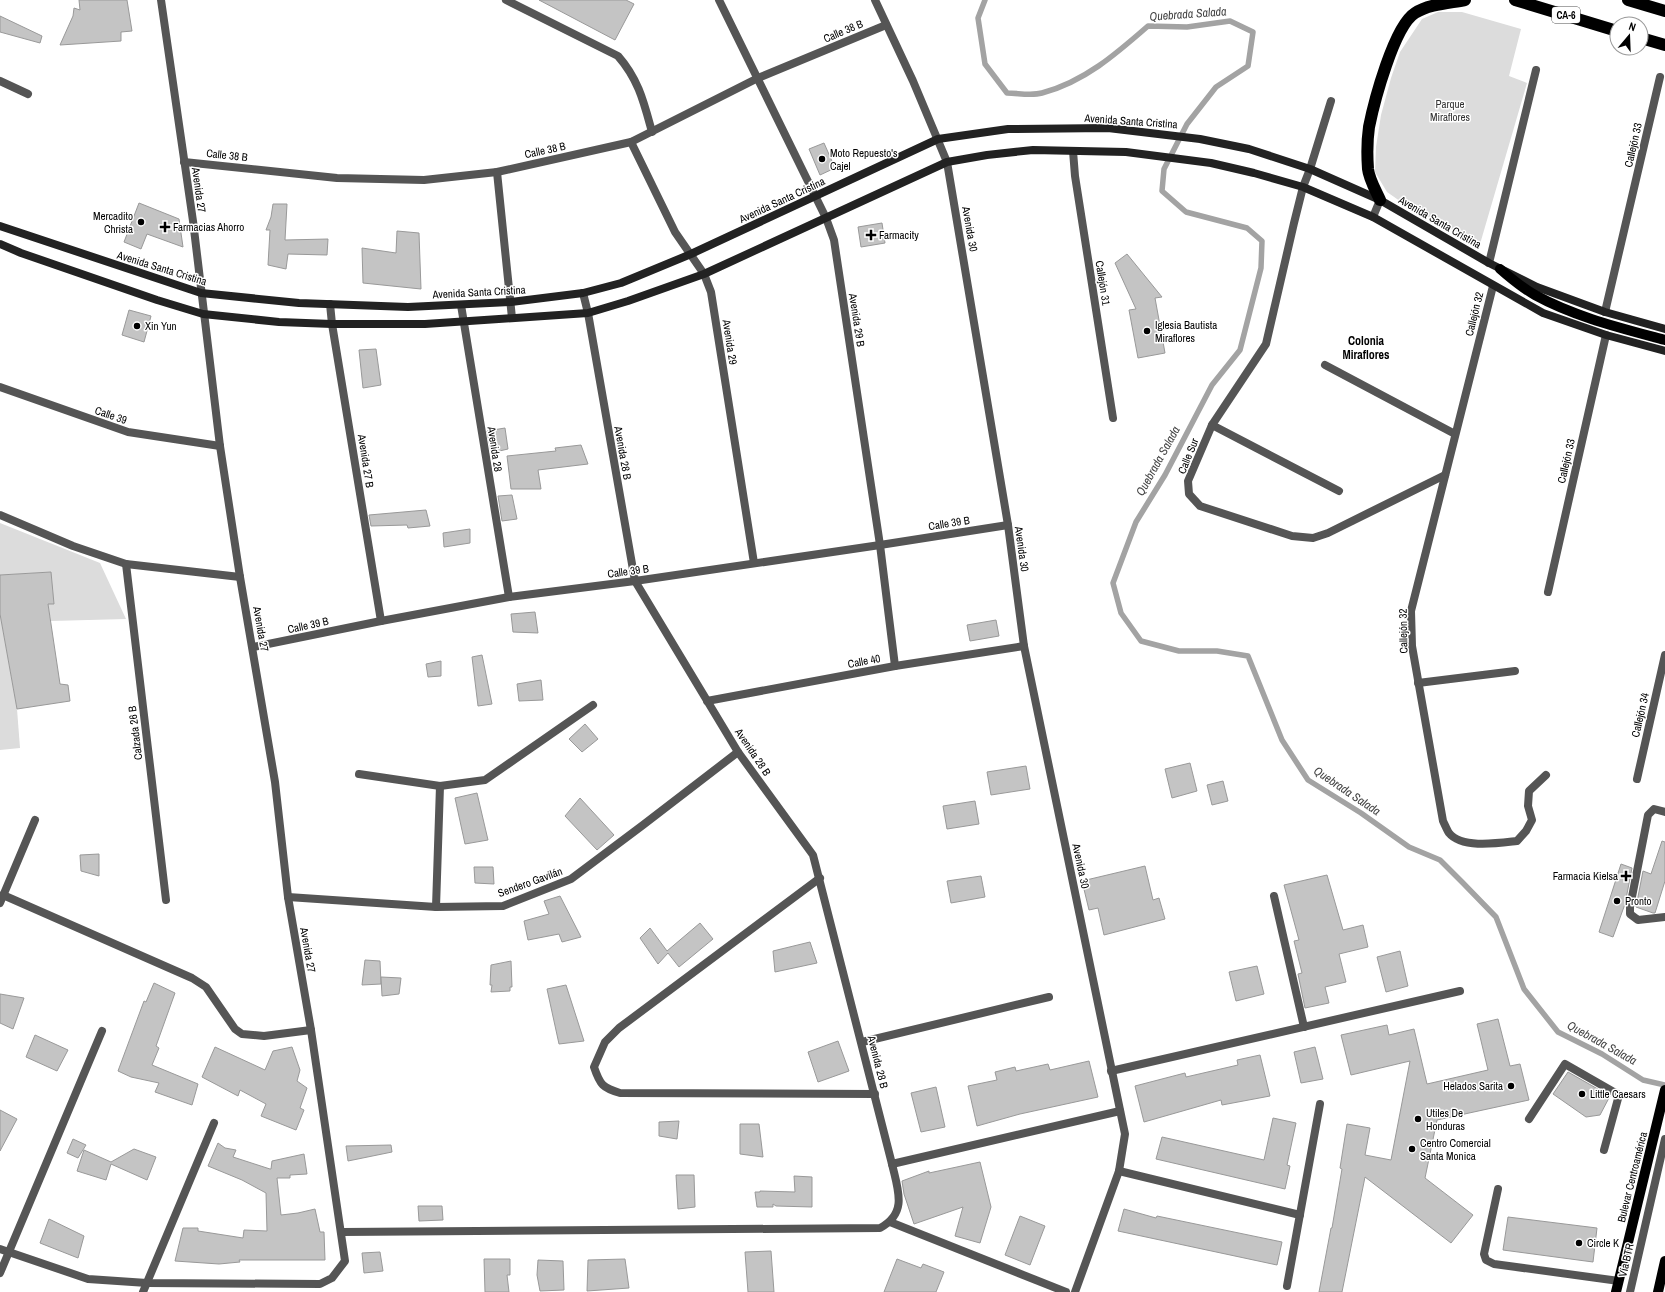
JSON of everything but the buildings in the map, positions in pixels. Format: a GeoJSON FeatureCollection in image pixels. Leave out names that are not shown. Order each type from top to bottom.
{"type":"FeatureCollection","features":[{"type":"Feature","properties":{"kind":"highway"},"geometry":{"type":"LineString","coordinates":[[1380,200],[1368,172],[1367,149],[1369,127],[1396,38],[1406,22],[1415,13],[1427,8],[1465,0]]}},
{"type":"Feature","properties":{"kind":"highway","name":"CA-6"},"geometry":{"type":"LineString","coordinates":[[1515,0],[1609,29]]}},
{"type":"Feature","properties":{"kind":"highway"},"geometry":{"type":"LineString","coordinates":[[1628,0],[1665,11]]}},
{"type":"Feature","properties":{"kind":"highway"},"geometry":{"type":"LineString","coordinates":[[1649,40],[1665,45]]}},
{"type":"Feature","properties":{"kind":"main road"},"geometry":{"type":"LineString","coordinates":[[1500,269],[1533,294],[1568,311],[1607,324],[1665,340]]}},
{"type":"Feature","properties":{"kind":"main road","name":"Bulevar Centroamérica"},"geometry":{"type":"LineString","coordinates":[[1616,1292],[1665,1090]]}},
{"type":"Feature","properties":{"kind":"main road"},"geometry":{"type":"LineString","coordinates":[[1658,1292],[1665,1261]]}},
{"type":"Feature","properties":{"kind":"street","name":"Avenida 27"},"geometry":{"type":"LineString","coordinates":[[147,1283],[320,1284],[332,1278],[345,1261],[342,1232],[311,1030],[288,897],[275,782],[240,577],[220,446],[184,162],[161,0]]}},
{"type":"Feature","properties":{"kind":"street"},"geometry":{"type":"LineString","coordinates":[[506,0],[618,56],[630,70],[641,94],[652,132]]}},
{"type":"Feature","properties":{"kind":"street","name":"Avenida 29 B"},"geometry":{"type":"LineString","coordinates":[[719,0],[826,218],[834,240],[880,545],[895,666]]}},
{"type":"Feature","properties":{"kind":"street","name":"Avenida 30"},"geometry":{"type":"LineString","coordinates":[[874,0],[938,139],[947,162],[1008,525],[1024,646],[1125,1134],[1119,1171],[1075,1292]]}},
{"type":"Feature","properties":{"kind":"street","name":"Calle 38 B"},"geometry":{"type":"LineString","coordinates":[[184,162],[337,178],[424,180],[497,172],[631,142],[758,78],[886,25]]}},
{"type":"Feature","properties":{"kind":"street"},"geometry":{"type":"LineString","coordinates":[[1489,263],[1536,70]]}},
{"type":"Feature","properties":{"kind":"street","name":"Callejón 33"},"geometry":{"type":"LineString","coordinates":[[1605,312],[1660,77]]}},
{"type":"Feature","properties":{"kind":"street"},"geometry":{"type":"LineString","coordinates":[[0,81],[28,94]]}},
{"type":"Feature","properties":{"kind":"street","name":"Calle Sur"},"geometry":{"type":"LineString","coordinates":[[1331,101],[1303,187],[1266,344],[1212,425],[1188,481],[1189,494],[1200,506],[1292,536],[1313,538],[1328,533],[1445,475]]}},
{"type":"Feature","properties":{"kind":"street","name":"Avenida Santa Cristina"},"geometry":{"type":"LineString","coordinates":[[0,226],[201,293],[299,303],[408,307],[511,302],[583,293],[622,283],[691,254],[938,139],[1008,129],[1108,128],[1200,139],[1249,149],[1310,169],[1380,200],[1489,263],[1537,288],[1605,312],[1665,329]]}},
{"type":"Feature","properties":{"kind":"street","name":"Avenida 29"},"geometry":{"type":"LineString","coordinates":[[631,142],[675,232],[704,274],[711,292],[754,563]]}},
{"type":"Feature","properties":{"kind":"street"},"geometry":{"type":"LineString","coordinates":[[0,244],[21,253],[142,295],[203,314],[279,322],[332,324],[425,324],[588,313],[628,301],[704,274],[947,162],[987,155],[1033,150],[1126,152],[1211,163],[1247,171],[1303,187],[1373,217],[1493,286],[1543,312],[1606,335],[1665,351]]}},
{"type":"Feature","properties":{"kind":"street","name":"Callejón 31"},"geometry":{"type":"LineString","coordinates":[[1073,151],[1075,176],[1113,418]]}},
{"type":"Feature","properties":{"kind":"street"},"geometry":{"type":"LineString","coordinates":[[497,172],[512,318]]}},
{"type":"Feature","properties":{"kind":"street"},"geometry":{"type":"LineString","coordinates":[[1373,217],[1380,200]]}},
{"type":"Feature","properties":{"kind":"street","name":"Callejón 32"},"geometry":{"type":"LineString","coordinates":[[1493,286],[1412,611],[1412,646],[1443,821],[1449,834],[1463,842],[1493,843],[1517,841],[1526,831],[1532,820],[1528,806],[1529,791],[1546,775]]}},
{"type":"Feature","properties":{"kind":"street","name":"Avenida 28 B"},"geometry":{"type":"LineString","coordinates":[[583,293],[588,313],[635,581],[738,752],[813,855],[892,1164],[898,1195],[898,1210],[890,1222]]}},
{"type":"Feature","properties":{"kind":"street","name":"Avenida 27 B"},"geometry":{"type":"LineString","coordinates":[[330,304],[332,324],[381,621]]}},
{"type":"Feature","properties":{"kind":"street","name":"Avenida 28"},"geometry":{"type":"LineString","coordinates":[[461,305],[509,597]]}},
{"type":"Feature","properties":{"kind":"street","name":"Callejón 33"},"geometry":{"type":"LineString","coordinates":[[1548,592],[1606,335]]}},
{"type":"Feature","properties":{"kind":"street"},"geometry":{"type":"LineString","coordinates":[[1325,365],[1455,434]]}},
{"type":"Feature","properties":{"kind":"street","name":"Calle 39"},"geometry":{"type":"LineString","coordinates":[[0,387],[128,432],[220,446]]}},
{"type":"Feature","properties":{"kind":"street"},"geometry":{"type":"LineString","coordinates":[[1212,425],[1339,491]]}},
{"type":"Feature","properties":{"kind":"street"},"geometry":{"type":"LineString","coordinates":[[0,514],[73,546],[126,564],[240,577]]}},
{"type":"Feature","properties":{"kind":"street","name":"Calle 39 B"},"geometry":{"type":"LineString","coordinates":[[253,647],[509,597],[635,581],[1008,525]]}},
{"type":"Feature","properties":{"kind":"street","name":"Calzada 26 B"},"geometry":{"type":"LineString","coordinates":[[126,564],[166,900]]}},
{"type":"Feature","properties":{"kind":"street","name":"Calle 40"},"geometry":{"type":"LineString","coordinates":[[707,701],[895,666],[1024,646]]}},
{"type":"Feature","properties":{"kind":"street","name":"Callejón 34"},"geometry":{"type":"LineString","coordinates":[[1637,779],[1665,655]]}},
{"type":"Feature","properties":{"kind":"street"},"geometry":{"type":"LineString","coordinates":[[1418,683],[1515,670]]}},
{"type":"Feature","properties":{"kind":"street"},"geometry":{"type":"LineString","coordinates":[[359,774],[440,786],[485,780],[594,705]]}},
{"type":"Feature","properties":{"kind":"street","name":"Sendero Gavilán"},"geometry":{"type":"LineString","coordinates":[[288,897],[436,907],[503,906],[571,879],[738,752]]}},
{"type":"Feature","properties":{"kind":"street"},"geometry":{"type":"LineString","coordinates":[[436,907],[440,786]]}},
{"type":"Feature","properties":{"kind":"street"},"geometry":{"type":"LineString","coordinates":[[1665,812],[1654,809],[1648,816],[1630,907],[1630,914],[1638,920],[1665,917]]}},
{"type":"Feature","properties":{"kind":"street"},"geometry":{"type":"LineString","coordinates":[[35,820],[2,899],[192,978],[206,987],[235,1029],[242,1034],[264,1036],[311,1030]]}},
{"type":"Feature","properties":{"kind":"street"},"geometry":{"type":"LineString","coordinates":[[820,878],[619,1028],[605,1042],[594,1068],[598,1079],[605,1088],[620,1093],[875,1094]]}},
{"type":"Feature","properties":{"kind":"street"},"geometry":{"type":"LineString","coordinates":[[1274,896],[1304,1027]]}},
{"type":"Feature","properties":{"kind":"street"},"geometry":{"type":"LineString","coordinates":[[1111,1071],[1460,991]]}},
{"type":"Feature","properties":{"kind":"street"},"geometry":{"type":"LineString","coordinates":[[862,1042],[1049,997]]}},
{"type":"Feature","properties":{"kind":"street"},"geometry":{"type":"LineString","coordinates":[[0,1273],[102,1031]]}},
{"type":"Feature","properties":{"kind":"street"},"geometry":{"type":"LineString","coordinates":[[1529,1119],[1565,1064],[1619,1095],[1604,1150]]}},
{"type":"Feature","properties":{"kind":"street"},"geometry":{"type":"LineString","coordinates":[[1287,1286],[1320,1104]]}},
{"type":"Feature","properties":{"kind":"street"},"geometry":{"type":"LineString","coordinates":[[892,1164],[1120,1111]]}},
{"type":"Feature","properties":{"kind":"street"},"geometry":{"type":"LineString","coordinates":[[143,1292],[214,1123]]}},
{"type":"Feature","properties":{"kind":"street","name":"Vía BTR"},"geometry":{"type":"LineString","coordinates":[[1630,1292],[1665,1139]]}},
{"type":"Feature","properties":{"kind":"street"},"geometry":{"type":"LineString","coordinates":[[1119,1171],[1300,1216]]}},
{"type":"Feature","properties":{"kind":"street"},"geometry":{"type":"LineString","coordinates":[[1498,1189],[1484,1254],[1486,1260],[1494,1264],[1619,1281]]}},
{"type":"Feature","properties":{"kind":"street"},"geometry":{"type":"LineString","coordinates":[[342,1232],[880,1228],[890,1222],[1066,1292]]}},
{"type":"Feature","properties":{"kind":"street"},"geometry":{"type":"LineString","coordinates":[[0,1249],[88,1279],[147,1283]]}},
{"type":"Feature","properties":{"kind":"green space","name":"Parque Miraflores"},"geometry":{"type":"Polygon","coordinates":[[[1438,12],[1462,12],[1521,29],[1509,76],[1527,83],[1480,244],[1407,206],[1387,192],[1375,172],[1376,147],[1381,115],[1400,52],[1422,19],[1438,12]]]}},
{"type":"Feature","properties":{"kind":"green space"},"geometry":{"type":"Polygon","coordinates":[[[0,523],[100,563],[126,619],[51,621],[48,604],[54,604],[50,572],[0,575],[0,523]]]}},
{"type":"Feature","properties":{"kind":"green space"},"geometry":{"type":"Polygon","coordinates":[[[0,614],[17,709],[20,748],[0,750],[0,614]]]}},
{"type":"Feature","properties":{"kind":"waterway","name":"Quebrada Salada"},"geometry":{"type":"LineString","coordinates":[[985,0],[978,18],[985,64],[1007,93],[1038,94],[1072,82],[1099,66],[1148,26],[1187,27],[1230,21],[1253,32],[1248,66],[1216,87],[1187,124],[1164,169],[1162,191],[1186,212],[1247,228],[1262,241],[1261,268],[1240,350],[1212,385],[1165,475],[1136,522],[1113,583],[1121,613],[1141,641],[1179,651],[1217,651],[1248,656],[1282,740],[1308,780],[1361,813],[1409,847],[1440,860],[1463,883],[1496,917],[1524,989],[1558,1032],[1602,1054],[1643,1080],[1665,1085]]}},
{"type":"Feature","properties":{"kind":"place","name":"Moto Repuesto's Cajel"},"geometry":{"type":"Point","coordinates":[822,159]}},
{"type":"Feature","properties":{"kind":"place","name":"Mercadito Christa"},"geometry":{"type":"Point","coordinates":[141,222]}},
{"type":"Feature","properties":{"kind":"place","name":"Farmacias Ahorro"},"geometry":{"type":"Point","coordinates":[165,227]}},
{"type":"Feature","properties":{"kind":"place","name":"Farmacity"},"geometry":{"type":"Point","coordinates":[871,235]}},
{"type":"Feature","properties":{"kind":"place","name":"Xin Yun"},"geometry":{"type":"Point","coordinates":[137,326]}},
{"type":"Feature","properties":{"kind":"place","name":"Iglesia Bautista Miraflores"},"geometry":{"type":"Point","coordinates":[1147,331]}},
{"type":"Feature","properties":{"kind":"place","name":"Farmacia Kielsa"},"geometry":{"type":"Point","coordinates":[1626,876]}},
{"type":"Feature","properties":{"kind":"place","name":"Pronto"},"geometry":{"type":"Point","coordinates":[1617,901]}},
{"type":"Feature","properties":{"kind":"place","name":"Helados Sarita"},"geometry":{"type":"Point","coordinates":[1511,1086]}},
{"type":"Feature","properties":{"kind":"place","name":"Little Caesars"},"geometry":{"type":"Point","coordinates":[1582,1094]}},
{"type":"Feature","properties":{"kind":"place","name":"Utiles De Honduras"},"geometry":{"type":"Point","coordinates":[1418,1119]}},
{"type":"Feature","properties":{"kind":"place","name":"Centro Comercial Santa Monica"},"geometry":{"type":"Point","coordinates":[1412,1149]}},
{"type":"Feature","properties":{"kind":"place","name":"Circle K"},"geometry":{"type":"Point","coordinates":[1579,1243]}},
{"type":"Feature","properties":{"kind":"district","name":"Colonia Miraflores"},"geometry":{"type":"Point","coordinates":[1366,348]}}]}
